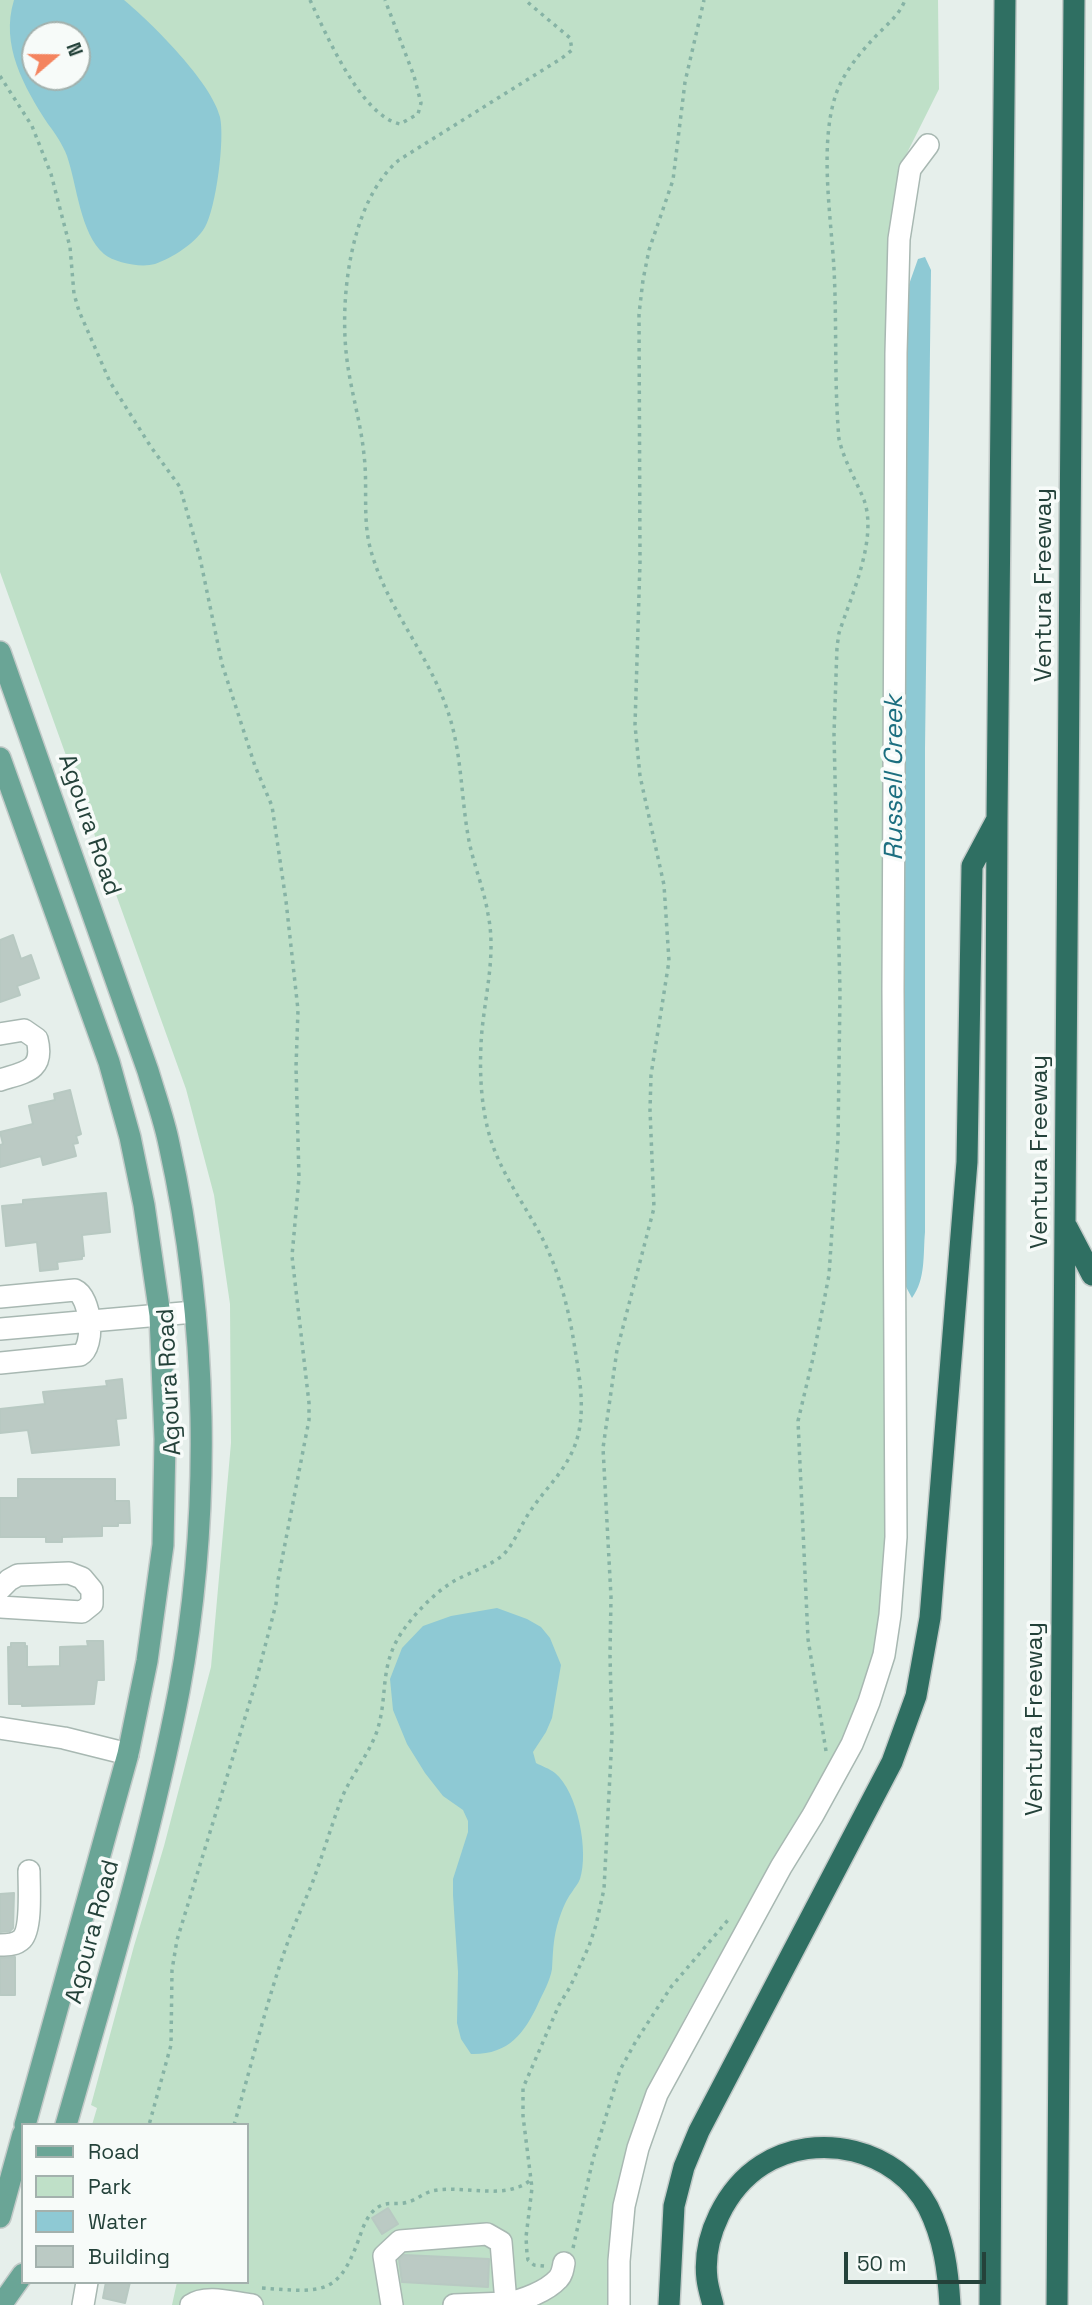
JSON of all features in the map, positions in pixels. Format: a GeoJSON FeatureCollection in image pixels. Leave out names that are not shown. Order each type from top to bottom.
{"type":"FeatureCollection","features":[{"type":"Feature","properties":{"kind":"highway","name":"Ventura Freeway"},"geometry":{"type":"LineString","coordinates":[[990,2305],[1004,0]]}},
{"type":"Feature","properties":{"kind":"highway","name":"Ventura Freeway"},"geometry":{"type":"LineString","coordinates":[[1058,2299],[1074,0]]}},
{"type":"Feature","properties":{"kind":"highway"},"geometry":{"type":"LineString","coordinates":[[669,2305],[674,2206],[684,2167],[699,2131],[892,1762],[916,1696],[930,1618],[967,1162],[972,866],[997,819]]}},
{"type":"Feature","properties":{"kind":"highway"},"geometry":{"type":"LineString","coordinates":[[1065,1225],[1092,1275]]}},
{"type":"Feature","properties":{"kind":"highway"},"geometry":{"type":"LineString","coordinates":[[713,2305],[706,2279],[709,2241],[718,2215],[741,2183],[762,2165],[791,2152],[820,2148],[850,2149],[881,2160],[908,2181],[927,2205],[941,2237],[948,2268],[950,2305]]}},
{"type":"Feature","properties":{"kind":"main road","name":"Agoura Road"},"geometry":{"type":"LineString","coordinates":[[0,652],[152,1083],[169,1141],[186,1229],[201,1411],[200,1499],[193,1591],[179,1688],[164,1763],[132,1892],[67,2123]]}},
{"type":"Feature","properties":{"kind":"main road","name":"Agoura Road"},"geometry":{"type":"LineString","coordinates":[[0,758],[116,1087],[130,1137],[144,1205],[160,1315],[165,1439],[163,1545],[147,1661],[128,1754],[26,2123]]}},
{"type":"Feature","properties":{"kind":"main road"},"geometry":{"type":"LineString","coordinates":[[128,1754],[164,1763]]}},
{"type":"Feature","properties":{"kind":"main road"},"geometry":{"type":"LineString","coordinates":[[0,2217],[21,2141]]}},
{"type":"Feature","properties":{"kind":"main road"},"geometry":{"type":"LineString","coordinates":[[1,2305],[21,2277]]}},
{"type":"Feature","properties":{"kind":"street"},"geometry":{"type":"LineString","coordinates":[[619,2305],[619,2261],[624,2206],[638,2148],[657,2094],[780,1867],[813,1815],[852,1744],[884,1655],[890,1615],[896,1537],[893,989],[896,353],[899,239],[910,169],[928,145]]}},
{"type":"Feature","properties":{"kind":"street"},"geometry":{"type":"LineString","coordinates":[[0,1034],[24,1030],[37,1039],[40,1053],[36,1066],[24,1073],[0,1080]]}},
{"type":"Feature","properties":{"kind":"street"},"geometry":{"type":"LineString","coordinates":[[0,1297],[75,1290],[82,1293],[85,1299],[89,1320],[89,1346],[86,1352],[80,1355],[0,1363]]}},
{"type":"Feature","properties":{"kind":"street"},"geometry":{"type":"LineString","coordinates":[[0,1329],[194,1312]]}},
{"type":"Feature","properties":{"kind":"street"},"geometry":{"type":"LineString","coordinates":[[0,1589],[18,1576],[69,1573],[82,1578],[92,1590],[92,1604],[82,1612],[0,1607]]}},
{"type":"Feature","properties":{"kind":"street"},"geometry":{"type":"LineString","coordinates":[[0,1728],[64,1738],[128,1754]]}},
{"type":"Feature","properties":{"kind":"street"},"geometry":{"type":"LineString","coordinates":[[0,1945],[12,1945],[22,1939],[27,1928],[29,1871]]}},
{"type":"Feature","properties":{"kind":"street"},"geometry":{"type":"LineString","coordinates":[[392,2305],[384,2256],[400,2241],[487,2234],[502,2242],[506,2303]]}},
{"type":"Feature","properties":{"kind":"street"},"geometry":{"type":"LineString","coordinates":[[454,2305],[506,2303],[524,2298],[557,2280],[564,2263]]}},
{"type":"Feature","properties":{"kind":"street"},"geometry":{"type":"LineString","coordinates":[[83,2305],[87,2284]]}},
{"type":"Feature","properties":{"kind":"street"},"geometry":{"type":"LineString","coordinates":[[191,2305],[224,2292],[252,2305]]}},
{"type":"Feature","properties":{"kind":"path"},"geometry":{"type":"LineString","coordinates":[[310,0],[339,61],[360,90],[384,117],[400,124],[418,114],[421,103],[414,76],[385,0]]}},
{"type":"Feature","properties":{"kind":"path"},"geometry":{"type":"LineString","coordinates":[[235,2123],[285,1950],[315,1877],[343,1795],[367,1754],[380,1721],[384,1679],[396,1643],[415,1615],[446,1586],[500,1557],[507,1550],[521,1524],[566,1463],[576,1444],[580,1424],[579,1378],[574,1341],[556,1270],[539,1233],[500,1164],[488,1129],[483,1097],[482,1039],[491,962],[489,916],[470,846],[449,715],[390,596],[370,548],[365,459],[347,366],[345,334],[345,301],[353,250],[368,204],[380,178],[399,160],[572,50],[570,38],[524,0]]}},
{"type":"Feature","properties":{"kind":"path"},"geometry":{"type":"LineString","coordinates":[[704,0],[685,82],[673,180],[649,250],[639,314],[640,562],[635,725],[639,776],[664,885],[669,950],[650,1084],[654,1208],[617,1350],[603,1448],[611,1597],[612,1736],[604,1889],[589,1946],[526,2080],[522,2100],[532,2188],[526,2236],[527,2254],[528,2260],[534,2265],[560,2266],[575,2246],[593,2159],[620,2070],[671,1987],[730,1916]]}},
{"type":"Feature","properties":{"kind":"path"},"geometry":{"type":"LineString","coordinates":[[826,1755],[808,1639],[799,1415],[829,1276],[838,1139],[840,1034],[834,734],[837,642],[865,549],[869,525],[864,501],[839,439],[834,267],[828,192],[829,138],[836,94],[845,74],[899,12],[905,0]]}},
{"type":"Feature","properties":{"kind":"path"},"geometry":{"type":"LineString","coordinates":[[0,76],[32,126],[51,174],[70,247],[74,294],[79,311],[110,382],[180,487],[188,510],[222,664],[255,766],[272,806],[298,1010],[296,1066],[299,1178],[292,1256],[305,1361],[309,1420],[278,1580],[276,1604],[263,1659],[177,1940],[172,1970],[171,2045],[150,2123]]}},
{"type":"Feature","properties":{"kind":"green space"},"geometry":{"type":"Polygon","coordinates":[[[0,0],[938,0],[939,89],[900,167],[889,1523],[879,1659],[838,1759],[726,1944],[650,2086],[629,2140],[617,2194],[611,2305],[172,2305],[177,2284],[248,2284],[248,2123],[93,2123],[97,2108],[91,2105],[211,1667],[231,1443],[230,1304],[214,1195],[186,1089],[0,572],[0,0]]]}},
{"type":"Feature","properties":{"kind":"water"},"geometry":{"type":"Polygon","coordinates":[[[14,0],[124,0],[165,38],[206,88],[220,117],[221,141],[216,190],[205,227],[190,244],[162,261],[143,265],[115,260],[104,254],[96,245],[84,221],[65,152],[29,91],[91,91],[91,21],[21,21],[21,75],[12,49],[10,33],[14,0]]]}},
{"type":"Feature","properties":{"kind":"water"},"geometry":{"type":"Polygon","coordinates":[[[925,257],[931,270],[925,748],[925,1232],[922,1275],[912,1298],[905,1285],[901,1025],[907,290],[918,259],[925,257]]]}},
{"type":"Feature","properties":{"kind":"water"},"geometry":{"type":"Polygon","coordinates":[[[497,1608],[541,1627],[550,1638],[561,1665],[552,1718],[533,1752],[536,1763],[555,1773],[570,1794],[580,1823],[583,1854],[579,1881],[558,1922],[550,1978],[527,2025],[505,2047],[471,2054],[461,2039],[457,2023],[458,1972],[453,1895],[453,1879],[468,1832],[468,1821],[463,1810],[443,1796],[407,1744],[393,1710],[390,1679],[402,1648],[423,1626],[451,1616],[497,1608]]]}},
{"type":"Feature","properties":{"kind":"building"},"geometry":{"type":"Polygon","coordinates":[[[13,935],[21,959],[31,955],[39,978],[17,986],[20,995],[0,1002],[0,940],[13,935]]]}},
{"type":"Feature","properties":{"kind":"building"},"geometry":{"type":"Polygon","coordinates":[[[70,1090],[81,1134],[76,1136],[78,1143],[73,1144],[76,1156],[43,1165],[41,1156],[0,1167],[0,1145],[3,1144],[0,1132],[33,1124],[29,1106],[55,1100],[54,1094],[70,1090]]]}},
{"type":"Feature","properties":{"kind":"building"},"geometry":{"type":"Polygon","coordinates":[[[106,1193],[110,1232],[82,1235],[82,1259],[57,1262],[58,1269],[40,1271],[37,1242],[6,1246],[2,1206],[23,1204],[23,1200],[106,1193]]]}},
{"type":"Feature","properties":{"kind":"building"},"geometry":{"type":"Polygon","coordinates":[[[122,1379],[126,1418],[116,1419],[119,1445],[32,1453],[28,1430],[0,1433],[0,1409],[45,1404],[43,1392],[107,1386],[106,1381],[122,1379]]]}},
{"type":"Feature","properties":{"kind":"building"},"geometry":{"type":"Polygon","coordinates":[[[18,1479],[115,1479],[115,1501],[129,1501],[130,1523],[102,1526],[102,1536],[62,1537],[62,1542],[46,1542],[46,1537],[0,1537],[0,1498],[18,1498],[18,1479]]]}},
{"type":"Feature","properties":{"kind":"building"},"geometry":{"type":"Polygon","coordinates":[[[87,1641],[103,1641],[104,1680],[97,1680],[94,1704],[9,1704],[8,1647],[11,1647],[11,1643],[25,1643],[25,1647],[27,1646],[27,1667],[60,1666],[60,1647],[88,1646],[87,1641]]]}},
{"type":"Feature","properties":{"kind":"building"},"geometry":{"type":"Polygon","coordinates":[[[14,1893],[13,1928],[0,1932],[0,1894],[14,1893]]]}},
{"type":"Feature","properties":{"kind":"building"},"geometry":{"type":"Polygon","coordinates":[[[15,1957],[15,1995],[0,1995],[0,1958],[15,1957]]]}},
{"type":"Feature","properties":{"kind":"building"},"geometry":{"type":"Polygon","coordinates":[[[388,2208],[398,2224],[382,2234],[372,2218],[388,2208]]]}},
{"type":"Feature","properties":{"kind":"building"},"geometry":{"type":"Polygon","coordinates":[[[404,2255],[489,2259],[488,2287],[402,2282],[399,2259],[404,2255]]]}},
{"type":"Feature","properties":{"kind":"building"},"geometry":{"type":"Polygon","coordinates":[[[106,2284],[130,2284],[125,2303],[103,2298],[106,2284]]]}},
{"type":"Feature","properties":{"kind":"water label","name":"Russell Creek"},"geometry":{"type":"Point","coordinates":[895,778]}}]}
